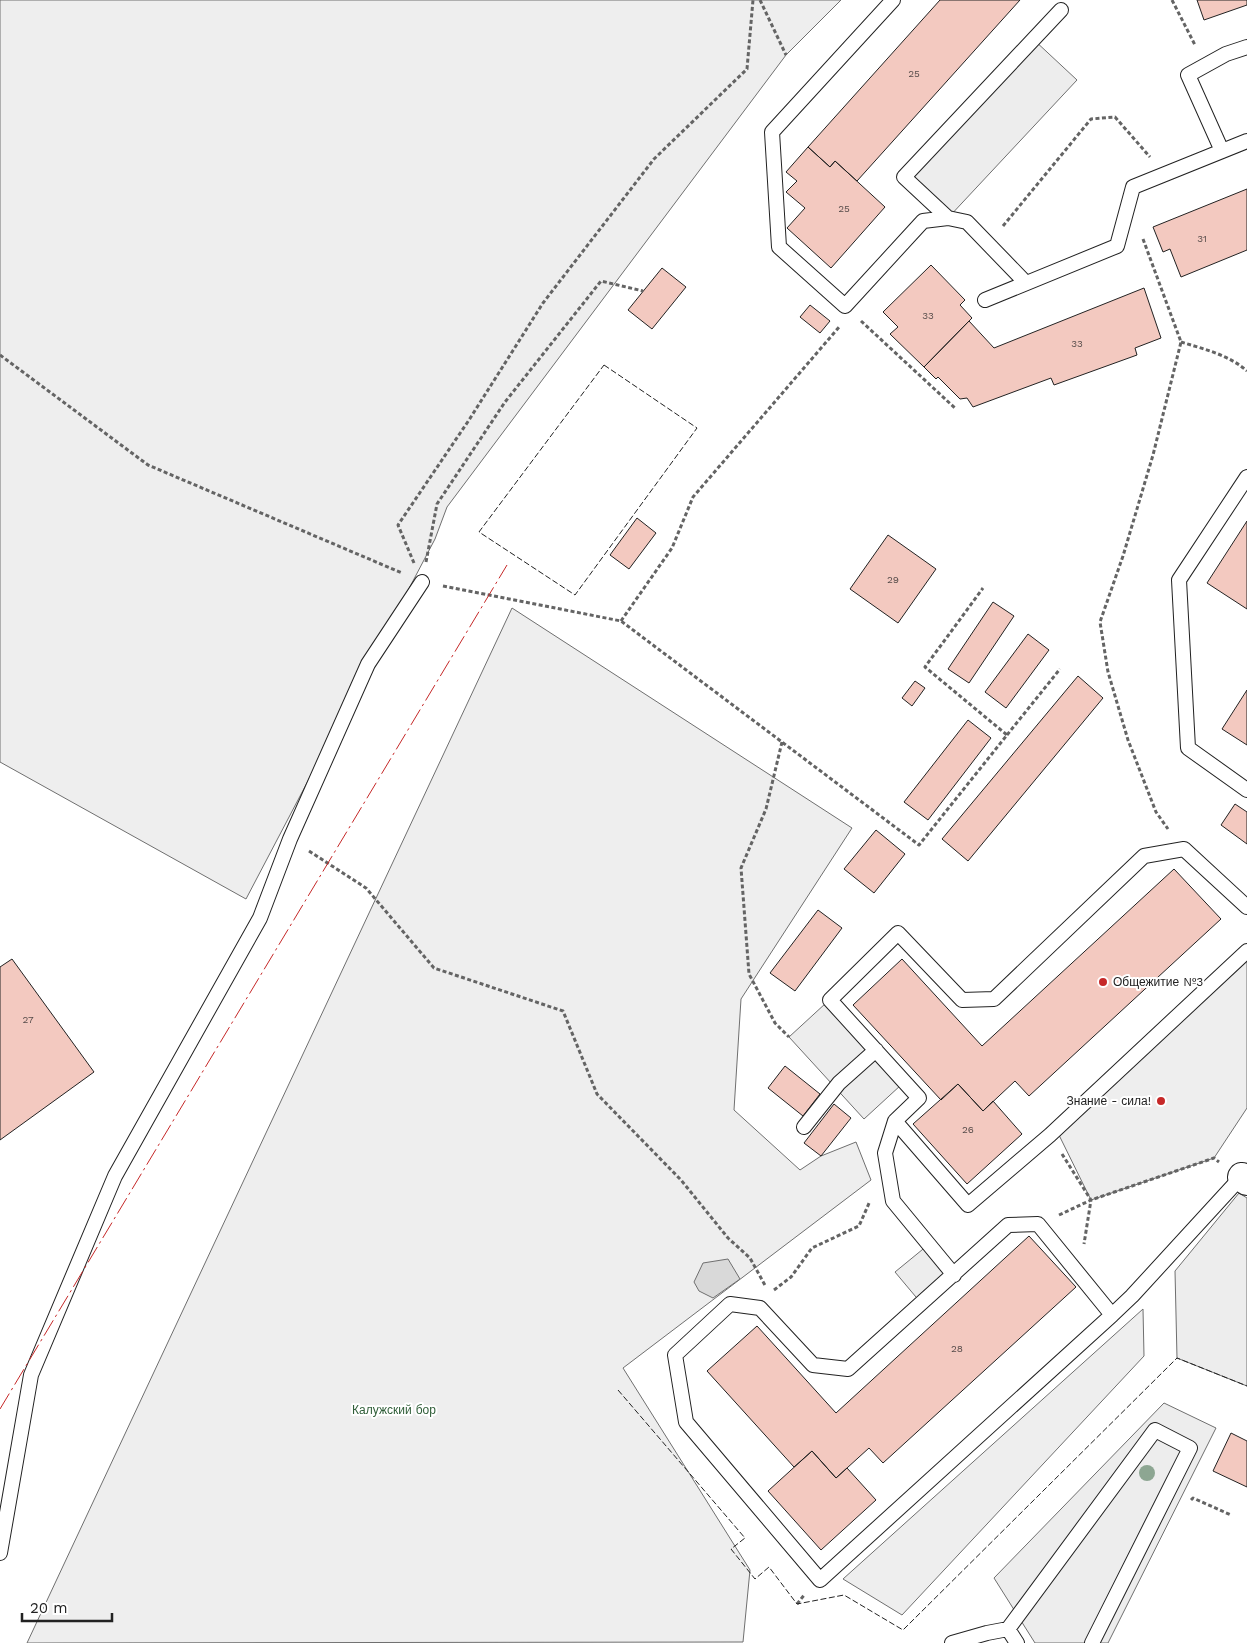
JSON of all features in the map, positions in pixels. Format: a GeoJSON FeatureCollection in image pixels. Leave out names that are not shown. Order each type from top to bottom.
{"type":"FeatureCollection","features":[{"type":"Feature","properties":{"kind":"lane"},"geometry":{"type":"LineString","coordinates":[[892,0],[772,132],[779,247],[845,306],[924,221],[948,218],[967,222],[1026,283]]}},
{"type":"Feature","properties":{"kind":"lane"},"geometry":{"type":"LineString","coordinates":[[948,218],[904,177],[1061,10]]}},
{"type":"Feature","properties":{"kind":"lane"},"geometry":{"type":"LineString","coordinates":[[1222,150],[1188,75],[1226,54],[1247,47]]}},
{"type":"Feature","properties":{"kind":"lane"},"geometry":{"type":"LineString","coordinates":[[985,300],[1117,246],[1133,187],[1247,140]]}},
{"type":"Feature","properties":{"kind":"lane"},"geometry":{"type":"LineString","coordinates":[[1247,477],[1179,580],[1188,748],[1247,790]]}},
{"type":"Feature","properties":{"kind":"lane"},"geometry":{"type":"LineString","coordinates":[[0,1552],[30,1375],[115,1176],[260,918],[290,839],[368,664],[422,582]]}},
{"type":"Feature","properties":{"kind":"lane"},"geometry":{"type":"LineString","coordinates":[[954,1275],[893,1201],[885,1153],[895,1121],[919,1098],[830,1000],[898,932],[962,1000],[994,999],[1144,856],[1184,849],[1247,907]]}},
{"type":"Feature","properties":{"kind":"lane"},"geometry":{"type":"LineString","coordinates":[[895,1121],[968,1205],[1050,1135],[1247,951]]}},
{"type":"Feature","properties":{"kind":"lane"},"geometry":{"type":"LineString","coordinates":[[804,1128],[840,1083],[876,1050]]}},
{"type":"Feature","properties":{"kind":"lane"},"geometry":{"type":"LineString","coordinates":[[1112,1315],[1038,1224],[1008,1224],[848,1370],[813,1365],[760,1308],[730,1304],[675,1355],[686,1422],[820,1580],[1112,1315],[1132,1296],[1245,1176]]}},
{"type":"Feature","properties":{"kind":"lane"},"geometry":{"type":"LineString","coordinates":[[952,1643],[987,1632],[1008,1629],[1155,1430],[1190,1448],[1092,1643]]}},
{"type":"Feature","properties":{"kind":"lane"},"geometry":{"type":"LineString","coordinates":[[1008,1629],[1017,1643]]}},
{"type":"Feature","properties":{"kind":"path"},"geometry":{"type":"LineString","coordinates":[[422,582],[398,525],[469,420],[543,303],[654,159],[747,69],[753,0]]}},
{"type":"Feature","properties":{"kind":"path"},"geometry":{"type":"LineString","coordinates":[[760,0],[786,55]]}},
{"type":"Feature","properties":{"kind":"path"},"geometry":{"type":"LineString","coordinates":[[1172,0],[1207,65]]}},
{"type":"Feature","properties":{"kind":"path"},"geometry":{"type":"LineString","coordinates":[[988,244],[1091,119],[1115,117],[1165,174]]}},
{"type":"Feature","properties":{"kind":"path"},"geometry":{"type":"LineString","coordinates":[[1129,202],[1181,342],[1150,464],[1123,556],[1100,622],[1108,672],[1128,740],[1156,812],[1184,849]]}},
{"type":"Feature","properties":{"kind":"path"},"geometry":{"type":"LineString","coordinates":[[422,582],[437,504],[505,402],[600,281],[643,291]]}},
{"type":"Feature","properties":{"kind":"path"},"geometry":{"type":"LineString","coordinates":[[621,621],[672,548],[693,497],[840,328],[845,306]]}},
{"type":"Feature","properties":{"kind":"path"},"geometry":{"type":"LineString","coordinates":[[845,306],[956,409]]}},
{"type":"Feature","properties":{"kind":"path"},"geometry":{"type":"LineString","coordinates":[[1181,342],[1210,351],[1239,364],[1247,370]]}},
{"type":"Feature","properties":{"kind":"path"},"geometry":{"type":"LineString","coordinates":[[0,355],[148,465],[422,582],[621,621],[919,845],[1060,669]]}},
{"type":"Feature","properties":{"kind":"path"},"geometry":{"type":"LineString","coordinates":[[983,588],[925,666],[1007,735]]}},
{"type":"Feature","properties":{"kind":"path"},"geometry":{"type":"LineString","coordinates":[[782,742],[766,809],[741,868],[749,974],[775,1023],[789,1037]]}},
{"type":"Feature","properties":{"kind":"path"},"geometry":{"type":"LineString","coordinates":[[290,839],[366,888],[434,968],[563,1011],[597,1094],[681,1180],[728,1238],[750,1258],[769,1294],[791,1277],[812,1248],[858,1226],[870,1200]]}},
{"type":"Feature","properties":{"kind":"path"},"geometry":{"type":"LineString","coordinates":[[1050,1135],[1091,1200],[1080,1274]]}},
{"type":"Feature","properties":{"kind":"path"},"geometry":{"type":"LineString","coordinates":[[1038,1224],[1091,1200],[1214,1158]]}},
{"type":"Feature","properties":{"kind":"green space"},"geometry":{"type":"Polygon","coordinates":[[[0,0],[841,0],[786,55],[447,507],[435,539],[246,899],[0,762],[0,0]]]}},
{"type":"Feature","properties":{"kind":"green space","name":"Калужский бор"},"geometry":{"type":"Polygon","coordinates":[[[512,608],[852,828],[741,999],[734,1110],[800,1170],[821,1156],[856,1142],[871,1180],[623,1368],[750,1570],[743,1642],[27,1643],[512,608]]]}},
{"type":"Feature","properties":{"kind":"green space"},"geometry":{"type":"Polygon","coordinates":[[[1247,951],[1247,1108],[1214,1158],[1091,1200],[1056,1129],[1247,951]]]}},
{"type":"Feature","properties":{"kind":"green space"},"geometry":{"type":"Polygon","coordinates":[[[1143,1309],[1144,1356],[902,1615],[843,1579],[1143,1309]]]}},
{"type":"Feature","properties":{"kind":"shaded area"},"geometry":{"type":"Polygon","coordinates":[[[1033,39],[1077,80],[948,218],[904,177],[1033,39]]]}},
{"type":"Feature","properties":{"kind":"shaded area"},"geometry":{"type":"Polygon","coordinates":[[[826,1003],[901,1085],[864,1119],[789,1037],[826,1003]]]}},
{"type":"Feature","properties":{"kind":"shaded area"},"geometry":{"type":"Polygon","coordinates":[[[1239,1193],[1247,1198],[1247,1386],[1177,1358],[1175,1271],[1239,1193]]]}},
{"type":"Feature","properties":{"kind":"shaded area"},"geometry":{"type":"Polygon","coordinates":[[[928,1245],[954,1275],[921,1303],[895,1272],[928,1245]]]}},
{"type":"Feature","properties":{"kind":"shaded area"},"geometry":{"type":"Polygon","coordinates":[[[728,1259],[740,1279],[713,1298],[699,1291],[694,1282],[703,1263],[728,1259]]]}},
{"type":"Feature","properties":{"kind":"shaded area"},"geometry":{"type":"Polygon","coordinates":[[[1164,1403],[1216,1428],[1108,1643],[1035,1643],[994,1578],[1164,1403]]]}},
{"type":"Feature","properties":{"kind":"building"},"geometry":{"type":"Polygon","coordinates":[[[940,0],[1020,0],[857,181],[835,161],[830,167],[808,147],[940,0]]]}},
{"type":"Feature","properties":{"kind":"building"},"geometry":{"type":"Polygon","coordinates":[[[1197,0],[1247,0],[1247,5],[1204,20],[1197,0]]]}},
{"type":"Feature","properties":{"kind":"building"},"geometry":{"type":"Polygon","coordinates":[[[808,147],[830,167],[835,161],[885,207],[831,268],[787,228],[805,208],[786,192],[797,181],[786,172],[808,147]]]}},
{"type":"Feature","properties":{"kind":"building"},"geometry":{"type":"Polygon","coordinates":[[[1247,189],[1247,250],[1181,277],[1170,249],[1163,252],[1153,227],[1247,189]]]}},
{"type":"Feature","properties":{"kind":"building"},"geometry":{"type":"Polygon","coordinates":[[[931,265],[965,300],[960,305],[972,318],[924,367],[890,334],[898,327],[883,312],[931,265]]]}},
{"type":"Feature","properties":{"kind":"building"},"geometry":{"type":"Polygon","coordinates":[[[662,268],[686,287],[652,329],[628,310],[662,268]]]}},
{"type":"Feature","properties":{"kind":"building"},"geometry":{"type":"Polygon","coordinates":[[[1144,288],[1161,338],[1135,348],[1137,355],[1054,385],[1051,378],[973,407],[967,398],[960,399],[938,377],[936,379],[924,367],[969,321],[994,348],[1144,288]]]}},
{"type":"Feature","properties":{"kind":"building"},"geometry":{"type":"Polygon","coordinates":[[[810,305],[830,321],[820,333],[800,317],[810,305]]]}},
{"type":"Feature","properties":{"kind":"building"},"geometry":{"type":"Polygon","coordinates":[[[637,518],[656,533],[629,569],[610,555],[637,518]]]}},
{"type":"Feature","properties":{"kind":"building"},"geometry":{"type":"Polygon","coordinates":[[[1247,521],[1247,609],[1207,583],[1247,521]]]}},
{"type":"Feature","properties":{"kind":"building"},"geometry":{"type":"Polygon","coordinates":[[[888,535],[936,569],[898,623],[850,589],[888,535]]]}},
{"type":"Feature","properties":{"kind":"building"},"geometry":{"type":"Polygon","coordinates":[[[993,602],[1014,616],[969,683],[948,669],[993,602]]]}},
{"type":"Feature","properties":{"kind":"building"},"geometry":{"type":"Polygon","coordinates":[[[1028,634],[1049,650],[1006,708],[985,692],[1028,634]]]}},
{"type":"Feature","properties":{"kind":"building"},"geometry":{"type":"Polygon","coordinates":[[[1078,676],[1103,698],[968,861],[942,839],[1078,676]]]}},
{"type":"Feature","properties":{"kind":"building"},"geometry":{"type":"Polygon","coordinates":[[[915,681],[925,688],[912,706],[902,698],[915,681]]]}},
{"type":"Feature","properties":{"kind":"building"},"geometry":{"type":"Polygon","coordinates":[[[1247,690],[1247,745],[1222,729],[1247,690]]]}},
{"type":"Feature","properties":{"kind":"building"},"geometry":{"type":"Polygon","coordinates":[[[968,720],[991,738],[928,820],[904,802],[968,720]]]}},
{"type":"Feature","properties":{"kind":"building"},"geometry":{"type":"Polygon","coordinates":[[[1235,804],[1247,812],[1247,844],[1221,825],[1235,804]]]}},
{"type":"Feature","properties":{"kind":"building"},"geometry":{"type":"Polygon","coordinates":[[[876,830],[905,854],[874,893],[844,869],[876,830]]]}},
{"type":"Feature","properties":{"kind":"building","name":"Общежитие №3"},"geometry":{"type":"Polygon","coordinates":[[[1174,869],[1221,919],[1029,1096],[1015,1081],[983,1111],[958,1084],[941,1100],[853,1005],[902,959],[982,1046],[1174,869]]]}},
{"type":"Feature","properties":{"kind":"building"},"geometry":{"type":"Polygon","coordinates":[[[818,910],[842,928],[795,991],[770,973],[818,910]]]}},
{"type":"Feature","properties":{"kind":"building"},"geometry":{"type":"Polygon","coordinates":[[[12,959],[94,1072],[0,1140],[0,967],[12,959]]]}},
{"type":"Feature","properties":{"kind":"building"},"geometry":{"type":"Polygon","coordinates":[[[785,1066],[820,1094],[803,1116],[768,1088],[785,1066]]]}},
{"type":"Feature","properties":{"kind":"building"},"geometry":{"type":"Polygon","coordinates":[[[958,1084],[983,1111],[993,1101],[1022,1134],[967,1184],[913,1124],[958,1084]]]}},
{"type":"Feature","properties":{"kind":"building"},"geometry":{"type":"Polygon","coordinates":[[[834,1104],[851,1118],[821,1156],[804,1143],[834,1104]]]}},
{"type":"Feature","properties":{"kind":"building"},"geometry":{"type":"Polygon","coordinates":[[[1029,1236],[1076,1287],[883,1463],[869,1448],[836,1478],[812,1451],[794,1467],[707,1371],[757,1326],[836,1413],[1029,1236]]]}},
{"type":"Feature","properties":{"kind":"building"},"geometry":{"type":"Polygon","coordinates":[[[1231,1433],[1247,1441],[1247,1487],[1213,1471],[1231,1433]]]}},
{"type":"Feature","properties":{"kind":"building"},"geometry":{"type":"Polygon","coordinates":[[[812,1451],[836,1478],[847,1468],[876,1500],[821,1550],[768,1491],[812,1451]]]}},
{"type":"Feature","properties":{"kind":"fence"},"geometry":{"type":"LineString","coordinates":[[604,365],[697,428],[575,595],[479,532],[604,365]]}},
{"type":"Feature","properties":{"kind":"fence"},"geometry":{"type":"LineString","coordinates":[[618,1390],[745,1538],[731,1549],[755,1579],[769,1567],[797,1604],[844,1595],[903,1630],[1177,1358],[1247,1386]]}},
{"type":"Feature","properties":{"kind":"power"},"geometry":{"type":"LineString","coordinates":[[0,1409],[507,565]]}},
{"type":"Feature","properties":{"kind":"place","name":"Общежитие №3"},"geometry":{"type":"Point","coordinates":[1103,982]}},
{"type":"Feature","properties":{"kind":"place","name":"Знание - сила!"},"geometry":{"type":"Point","coordinates":[1161,1101]}}]}
